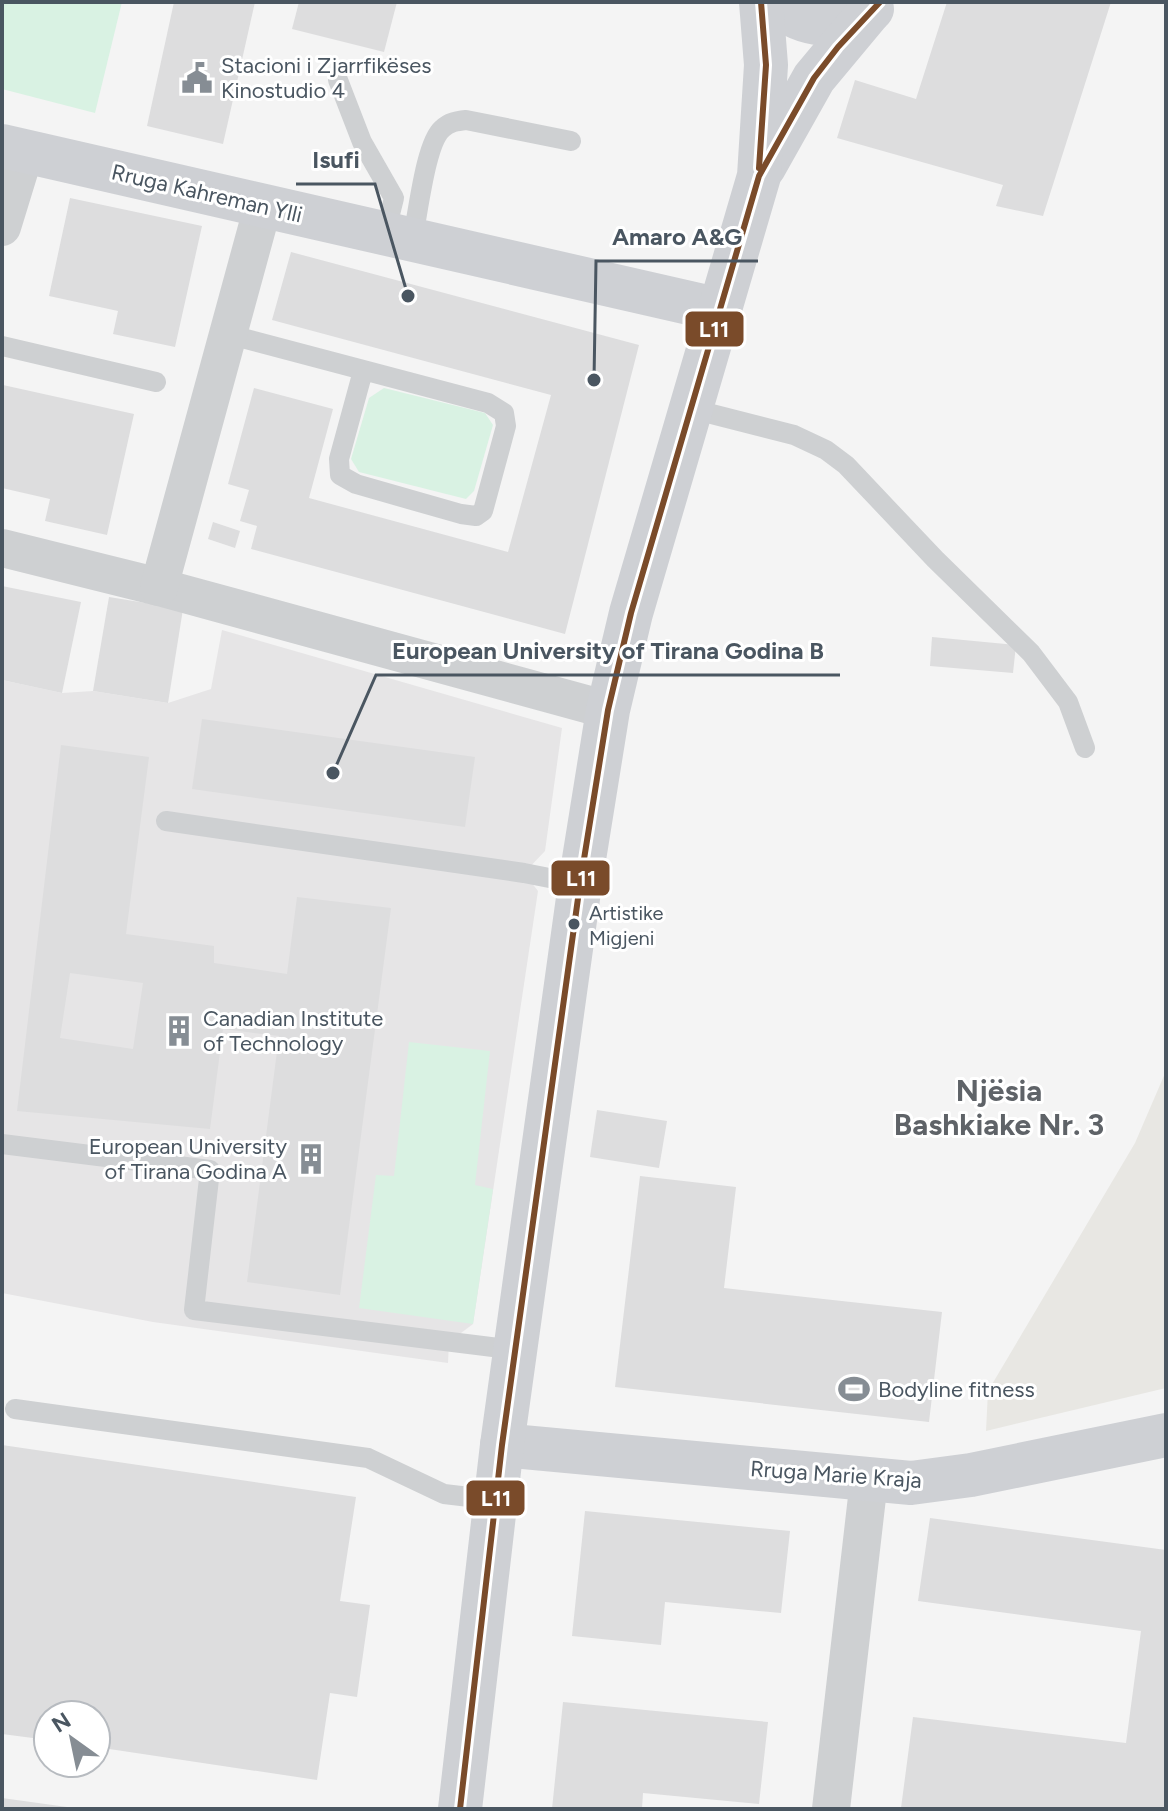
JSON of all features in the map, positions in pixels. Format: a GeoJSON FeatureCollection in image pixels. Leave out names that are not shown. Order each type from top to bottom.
{"type":"FeatureCollection","features":[{"type":"Feature","properties":{"kind":"main road"},"geometry":{"type":"LineString","coordinates":[[460,1809],[502,1445],[580,884],[608,710],[631,613],[759,176],[766,65],[761,2]]}},
{"type":"Feature","properties":{"kind":"main road"},"geometry":{"type":"LineString","coordinates":[[774,2],[787,13],[807,22],[828,25],[850,22],[874,7]]}},
{"type":"Feature","properties":{"kind":"main road"},"geometry":{"type":"LineString","coordinates":[[759,176],[814,78],[874,7]]}},
{"type":"Feature","properties":{"kind":"main road","name":"Rruga Kahreman Ylli"},"geometry":{"type":"LineString","coordinates":[[14,149],[720,310]]}},
{"type":"Feature","properties":{"kind":"main road","name":"Rruga Marie Kraja"},"geometry":{"type":"LineString","coordinates":[[502,1445],[911,1483],[940,1480],[1166,1435]]}},
{"type":"Feature","properties":{"kind":"street"},"geometry":{"type":"LineString","coordinates":[[2,227],[14,149]]}},
{"type":"Feature","properties":{"kind":"street"},"geometry":{"type":"LineString","coordinates":[[159,587],[263,206]]}},
{"type":"Feature","properties":{"kind":"street"},"geometry":{"type":"LineString","coordinates":[[2,548],[159,587],[608,710]]}},
{"type":"Feature","properties":{"kind":"street"},"geometry":{"type":"LineString","coordinates":[[831,1809],[869,1480]]}},
{"type":"Feature","properties":{"kind":"lane"},"geometry":{"type":"LineString","coordinates":[[338,80],[362,142],[394,198],[398,238]]}},
{"type":"Feature","properties":{"kind":"lane"},"geometry":{"type":"LineString","coordinates":[[398,238],[430,148],[443,127],[466,120],[571,141]]}},
{"type":"Feature","properties":{"kind":"lane"},"geometry":{"type":"LineString","coordinates":[[227,334],[488,403],[504,413],[506,426],[483,511],[476,516],[461,514],[356,484],[340,475],[339,459],[363,371]]}},
{"type":"Feature","properties":{"kind":"lane"},"geometry":{"type":"LineString","coordinates":[[2,346],[156,382]]}},
{"type":"Feature","properties":{"kind":"lane"},"geometry":{"type":"LineString","coordinates":[[692,409],[794,435],[826,450],[846,465],[935,559],[1031,653],[1068,702],[1085,748]]}},
{"type":"Feature","properties":{"kind":"lane"},"geometry":{"type":"LineString","coordinates":[[166,821],[524,873],[580,884]]}},
{"type":"Feature","properties":{"kind":"lane"},"geometry":{"type":"LineString","coordinates":[[2,1144],[210,1170],[194,1310],[516,1350]]}},
{"type":"Feature","properties":{"kind":"lane"},"geometry":{"type":"LineString","coordinates":[[15,1409],[368,1458],[444,1494],[495,1500]]}},
{"type":"Feature","properties":{"kind":"shaded area"},"geometry":{"type":"Polygon","coordinates":[[[222,630],[562,728],[545,851],[524,873],[538,891],[473,1324],[449,1342],[448,1363],[153,1322],[2,1293],[2,680],[62,693],[93,691],[168,703],[211,689],[222,630]]]}},
{"type":"Feature","properties":{"kind":"shaded area"},"geometry":{"type":"Polygon","coordinates":[[[1166,1071],[1166,1388],[986,1431],[988,1391],[1135,1143],[1166,1071]]]}},
{"type":"Feature","properties":{"kind":"green space"},"geometry":{"type":"Polygon","coordinates":[[[2,2],[122,2],[95,113],[2,89],[2,2]]]}},
{"type":"Feature","properties":{"kind":"green space"},"geometry":{"type":"Polygon","coordinates":[[[384,388],[485,413],[493,425],[474,491],[466,499],[359,472],[351,459],[369,398],[384,388]]]}},
{"type":"Feature","properties":{"kind":"green space"},"geometry":{"type":"Polygon","coordinates":[[[409,1042],[490,1051],[475,1185],[493,1189],[473,1324],[359,1308],[376,1175],[394,1176],[409,1042]]]}},
{"type":"Feature","properties":{"kind":"building","name":"Stacioni i Zjarrfikëses Kinostudio 4"},"geometry":{"type":"Polygon","coordinates":[[[174,2],[255,2],[223,144],[147,126],[174,2]]]}},
{"type":"Feature","properties":{"kind":"building"},"geometry":{"type":"Polygon","coordinates":[[[299,2],[397,2],[384,52],[292,29],[299,2]]]}},
{"type":"Feature","properties":{"kind":"building"},"geometry":{"type":"Polygon","coordinates":[[[947,2],[1111,2],[1043,216],[996,206],[1003,185],[837,138],[855,80],[916,99],[947,2]]]}},
{"type":"Feature","properties":{"kind":"building"},"geometry":{"type":"Polygon","coordinates":[[[70,198],[202,226],[175,347],[113,334],[118,311],[49,296],[70,198]]]}},
{"type":"Feature","properties":{"kind":"building"},"geometry":{"type":"Polygon","coordinates":[[[291,252],[639,345],[565,634],[251,549],[257,526],[240,521],[249,490],[228,484],[254,388],[333,409],[309,498],[508,552],[551,395],[272,320],[291,252]]]}},
{"type":"Feature","properties":{"kind":"building"},"geometry":{"type":"Polygon","coordinates":[[[3,385],[134,414],[107,535],[45,521],[50,499],[2,488],[3,385]]]}},
{"type":"Feature","properties":{"kind":"building"},"geometry":{"type":"Polygon","coordinates":[[[213,522],[240,531],[235,548],[208,539],[213,522]]]}},
{"type":"Feature","properties":{"kind":"building"},"geometry":{"type":"Polygon","coordinates":[[[2,586],[81,602],[62,693],[2,680],[2,586]]]}},
{"type":"Feature","properties":{"kind":"building"},"geometry":{"type":"Polygon","coordinates":[[[109,597],[183,609],[168,703],[93,691],[109,597]]]}},
{"type":"Feature","properties":{"kind":"building"},"geometry":{"type":"Polygon","coordinates":[[[932,637],[1016,645],[1013,673],[930,666],[932,637]]]}},
{"type":"Feature","properties":{"kind":"building"},"geometry":{"type":"Polygon","coordinates":[[[202,719],[475,757],[465,827],[192,789],[202,719]]]}},
{"type":"Feature","properties":{"kind":"building"},"geometry":{"type":"Polygon","coordinates":[[[61,745],[149,757],[126,934],[214,946],[214,963],[287,974],[297,897],[391,908],[340,1295],[247,1282],[279,1036],[223,1029],[210,1129],[17,1111],[61,745]],[[70,973],[60,1038],[133,1049],[143,983],[70,973]]]}},
{"type":"Feature","properties":{"kind":"building"},"geometry":{"type":"Polygon","coordinates":[[[597,1110],[667,1121],[659,1168],[590,1157],[597,1110]]]}},
{"type":"Feature","properties":{"kind":"building"},"geometry":{"type":"Polygon","coordinates":[[[640,1176],[736,1187],[724,1288],[942,1312],[929,1422],[615,1387],[640,1176]]]}},
{"type":"Feature","properties":{"kind":"building"},"geometry":{"type":"Polygon","coordinates":[[[2,1445],[356,1497],[340,1601],[370,1605],[357,1697],[330,1693],[317,1780],[112,1749],[112,1699],[32,1699],[32,1738],[2,1734],[2,1445]]]}},
{"type":"Feature","properties":{"kind":"building"},"geometry":{"type":"Polygon","coordinates":[[[585,1511],[790,1531],[781,1613],[665,1602],[661,1645],[572,1636],[585,1511]]]}},
{"type":"Feature","properties":{"kind":"building"},"geometry":{"type":"Polygon","coordinates":[[[930,1518],[1166,1550],[1166,1809],[901,1808],[913,1717],[1126,1743],[1141,1631],[918,1601],[930,1518]]]}},
{"type":"Feature","properties":{"kind":"building"},"geometry":{"type":"Polygon","coordinates":[[[563,1702],[768,1722],[759,1804],[643,1793],[642,1809],[552,1809],[563,1702]]]}},
{"type":"Feature","properties":{"kind":"building"},"geometry":{"type":"Polygon","coordinates":[[[2,1798],[67,1807],[67,1809],[2,1809],[2,1798]]]}},
{"type":"Feature","properties":{"kind":"transit line","name":"L11"},"geometry":{"type":"LineString","coordinates":[[759,168],[766,65],[761,2]]}},
{"type":"Feature","properties":{"kind":"transit line","name":"L11"},"geometry":{"type":"LineString","coordinates":[[460,1809],[502,1445],[580,884],[608,710],[631,613],[759,176],[814,78],[880,2]]}},
{"type":"Feature","properties":{"kind":"place","name":"Stacioni i Zjarrfikëses Kinostudio 4"},"geometry":{"type":"Point","coordinates":[197,78]}},
{"type":"Feature","properties":{"kind":"place","name":"Isufi"},"geometry":{"type":"Point","coordinates":[408,296]}},
{"type":"Feature","properties":{"kind":"place","name":"Amaro A&G"},"geometry":{"type":"Point","coordinates":[594,380]}},
{"type":"Feature","properties":{"kind":"place","name":"European University of Tirana Godina B"},"geometry":{"type":"Point","coordinates":[333,773]}},
{"type":"Feature","properties":{"kind":"place","name":"Artistike Migjeni"},"geometry":{"type":"Point","coordinates":[574,924]}},
{"type":"Feature","properties":{"kind":"place","name":"Canadian Institute of Technology"},"geometry":{"type":"Point","coordinates":[179,1031]}},
{"type":"Feature","properties":{"kind":"place","name":"European University of Tirana Godina A"},"geometry":{"type":"Point","coordinates":[311,1159]}},
{"type":"Feature","properties":{"kind":"place","name":"Bodyline fitness"},"geometry":{"type":"Point","coordinates":[854,1389]}},
{"type":"Feature","properties":{"kind":"district","name":"Njësia Bashkiake Nr. 3"},"geometry":{"type":"Point","coordinates":[999,1108]}}]}
